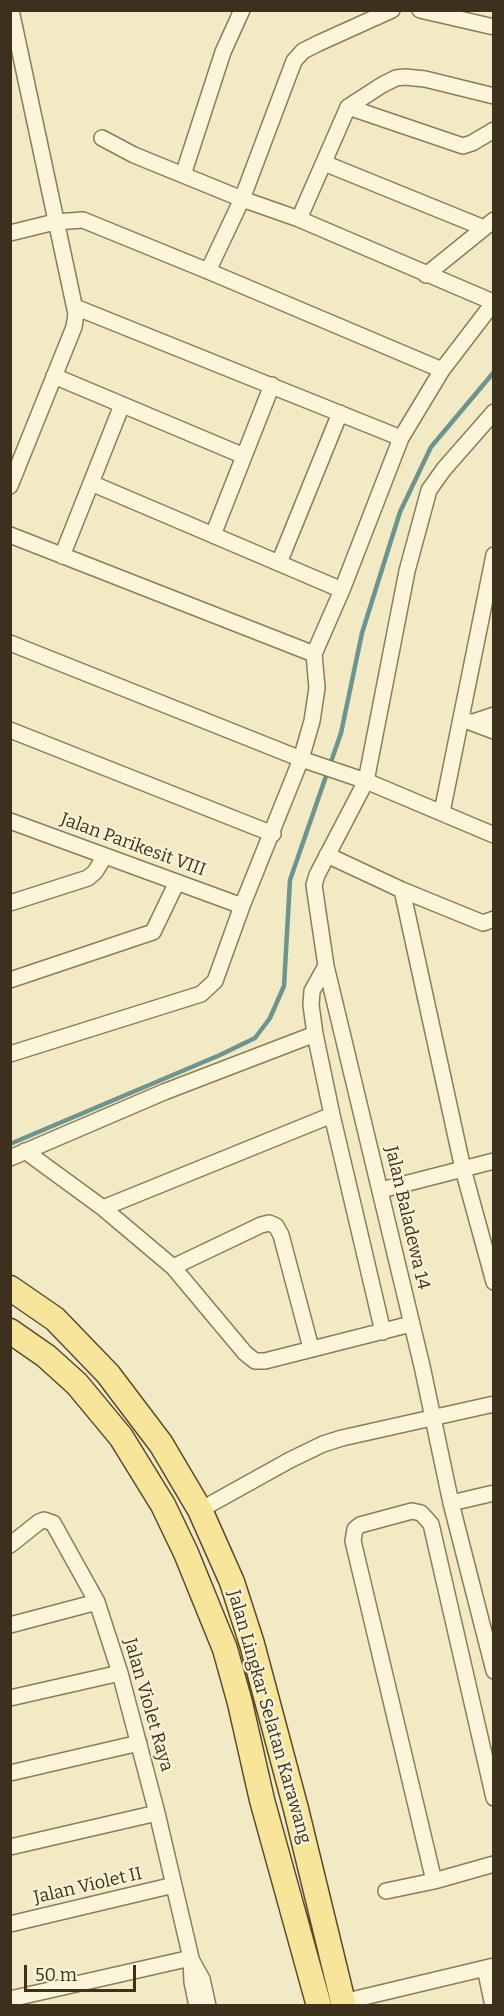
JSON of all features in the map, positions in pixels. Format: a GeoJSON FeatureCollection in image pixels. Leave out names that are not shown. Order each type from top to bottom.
{"type":"FeatureCollection","features":[{"type":"Feature","properties":{"kind":"main road","name":"Jalan Lingkar Selatan Karawang"},"geometry":{"type":"LineString","coordinates":[[10,1288],[55,1319],[108,1374],[161,1444],[200,1510],[232,1582],[252,1644],[344,2004]]}},
{"type":"Feature","properties":{"kind":"main road","name":"Jalan Lingkar Selatan Karawang"},"geometry":{"type":"LineString","coordinates":[[10,1331],[46,1356],[77,1384],[121,1437],[163,1505],[186,1553],[225,1649],[262,1800],[319,2006]]}},
{"type":"Feature","properties":{"kind":"street"},"geometry":{"type":"LineString","coordinates":[[10,486],[74,327],[75,307],[11,10]]}},
{"type":"Feature","properties":{"kind":"street"},"geometry":{"type":"LineString","coordinates":[[208,271],[242,199],[294,61],[303,51],[392,10]]}},
{"type":"Feature","properties":{"kind":"street"},"geometry":{"type":"LineString","coordinates":[[420,10],[494,27]]}},
{"type":"Feature","properties":{"kind":"street"},"geometry":{"type":"LineString","coordinates":[[183,175],[236,11]]}},
{"type":"Feature","properties":{"kind":"street"},"geometry":{"type":"LineString","coordinates":[[299,219],[348,107],[382,85],[396,78],[405,77],[425,79],[494,96]]}},
{"type":"Feature","properties":{"kind":"street"},"geometry":{"type":"LineString","coordinates":[[348,107],[463,146],[494,130]]}},
{"type":"Feature","properties":{"kind":"street"},"geometry":{"type":"LineString","coordinates":[[10,1054],[201,994],[215,981],[242,906],[273,834],[301,759],[312,721],[317,688],[314,654],[342,590],[401,438],[442,370],[493,302],[299,219],[242,199],[134,155],[102,138]]}},
{"type":"Feature","properties":{"kind":"street"},"geometry":{"type":"LineString","coordinates":[[324,163],[489,224]]}},
{"type":"Feature","properties":{"kind":"street"},"geometry":{"type":"LineString","coordinates":[[10,233],[55,222],[83,220],[442,370]]}},
{"type":"Feature","properties":{"kind":"street"},"geometry":{"type":"LineString","coordinates":[[426,275],[489,224]]}},
{"type":"Feature","properties":{"kind":"street"},"geometry":{"type":"LineString","coordinates":[[75,307],[401,438]]}},
{"type":"Feature","properties":{"kind":"street"},"geometry":{"type":"LineString","coordinates":[[54,376],[244,456]]}},
{"type":"Feature","properties":{"kind":"street"},"geometry":{"type":"LineString","coordinates":[[213,535],[272,385]]}},
{"type":"Feature","properties":{"kind":"street"},"geometry":{"type":"LineString","coordinates":[[62,556],[122,405]]}},
{"type":"Feature","properties":{"kind":"street","name":"Jalan Baladewa 14"},"geometry":{"type":"LineString","coordinates":[[494,412],[444,469],[429,490],[407,571],[366,781],[314,885],[326,966],[434,1418],[450,1503],[494,1671]]}},
{"type":"Feature","properties":{"kind":"street"},"geometry":{"type":"LineString","coordinates":[[279,563],[340,413]]}},
{"type":"Feature","properties":{"kind":"street"},"geometry":{"type":"LineString","coordinates":[[91,483],[342,590]]}},
{"type":"Feature","properties":{"kind":"street"},"geometry":{"type":"LineString","coordinates":[[10,535],[314,654]]}},
{"type":"Feature","properties":{"kind":"street"},"geometry":{"type":"LineString","coordinates":[[442,812],[467,721],[494,555]]}},
{"type":"Feature","properties":{"kind":"street"},"geometry":{"type":"LineString","coordinates":[[10,643],[301,759],[366,781],[494,834]]}},
{"type":"Feature","properties":{"kind":"street"},"geometry":{"type":"LineString","coordinates":[[467,721],[494,715]]}},
{"type":"Feature","properties":{"kind":"street"},"geometry":{"type":"LineString","coordinates":[[467,721],[494,731]]}},
{"type":"Feature","properties":{"kind":"street"},"geometry":{"type":"LineString","coordinates":[[10,730],[273,834]]}},
{"type":"Feature","properties":{"kind":"street","name":"Jalan Parikesit VIII"},"geometry":{"type":"LineString","coordinates":[[10,821],[242,906]]}},
{"type":"Feature","properties":{"kind":"street"},"geometry":{"type":"LineString","coordinates":[[327,855],[402,890],[483,923],[494,919]]}},
{"type":"Feature","properties":{"kind":"street"},"geometry":{"type":"LineString","coordinates":[[10,903],[88,878],[95,872],[105,856]]}},
{"type":"Feature","properties":{"kind":"street"},"geometry":{"type":"LineString","coordinates":[[10,980],[153,932],[177,882]]}},
{"type":"Feature","properties":{"kind":"street"},"geometry":{"type":"LineString","coordinates":[[402,890],[463,1169],[487,1232],[494,1282]]}},
{"type":"Feature","properties":{"kind":"street"},"geometry":{"type":"LineString","coordinates":[[326,966],[312,991],[311,1005],[315,1034],[383,1332]]}},
{"type":"Feature","properties":{"kind":"street"},"geometry":{"type":"LineString","coordinates":[[10,1158],[164,1092],[315,1034]]}},
{"type":"Feature","properties":{"kind":"street"},"geometry":{"type":"LineString","coordinates":[[103,1208],[332,1115]]}},
{"type":"Feature","properties":{"kind":"street"},"geometry":{"type":"LineString","coordinates":[[25,1151],[103,1208],[173,1267],[255,1361],[265,1361],[411,1324]]}},
{"type":"Feature","properties":{"kind":"street"},"geometry":{"type":"LineString","coordinates":[[381,1190],[494,1161]]}},
{"type":"Feature","properties":{"kind":"street"},"geometry":{"type":"LineString","coordinates":[[173,1267],[261,1225],[269,1223],[276,1226],[281,1235],[311,1348]]}},
{"type":"Feature","properties":{"kind":"street"},"geometry":{"type":"LineString","coordinates":[[200,1510],[323,1444],[494,1404]]}},
{"type":"Feature","properties":{"kind":"street"},"geometry":{"type":"LineString","coordinates":[[450,1503],[494,1493]]}},
{"type":"Feature","properties":{"kind":"street"},"geometry":{"type":"LineString","coordinates":[[434,1881],[353,1541],[355,1529],[360,1525],[412,1511],[421,1513],[430,1524],[494,1798]]}},
{"type":"Feature","properties":{"kind":"street","name":"Jalan Violet Raya"},"geometry":{"type":"LineString","coordinates":[[10,1545],[39,1522],[44,1520],[53,1523],[97,1602],[120,1674],[157,1813],[190,1958],[197,2006]]}},
{"type":"Feature","properties":{"kind":"street"},"geometry":{"type":"LineString","coordinates":[[10,1625],[97,1602]]}},
{"type":"Feature","properties":{"kind":"street"},"geometry":{"type":"LineString","coordinates":[[10,1698],[120,1674]]}},
{"type":"Feature","properties":{"kind":"street"},"geometry":{"type":"LineString","coordinates":[[10,1773],[139,1743]]}},
{"type":"Feature","properties":{"kind":"street"},"geometry":{"type":"LineString","coordinates":[[10,1847],[157,1813]]}},
{"type":"Feature","properties":{"kind":"street"},"geometry":{"type":"LineString","coordinates":[[386,1891],[434,1881],[494,1864]]}},
{"type":"Feature","properties":{"kind":"street","name":"Jalan Violet II"},"geometry":{"type":"LineString","coordinates":[[10,1924],[174,1885]]}},
{"type":"Feature","properties":{"kind":"street"},"geometry":{"type":"LineString","coordinates":[[10,1999],[190,1958]]}},
{"type":"Feature","properties":{"kind":"street","name":"Jalan Violet Raya"},"geometry":{"type":"LineString","coordinates":[[190,1958],[202,1979],[208,2006]]}},
{"type":"Feature","properties":{"kind":"street"},"geometry":{"type":"LineString","coordinates":[[344,2004],[489,1967],[493,2006]]}},
{"type":"Feature","properties":{"kind":"waterway"},"geometry":{"type":"LineString","coordinates":[[10,1144],[220,1055],[255,1038],[270,1018],[284,986],[290,880],[341,733],[362,633],[400,512],[431,447],[494,372]]}}]}
